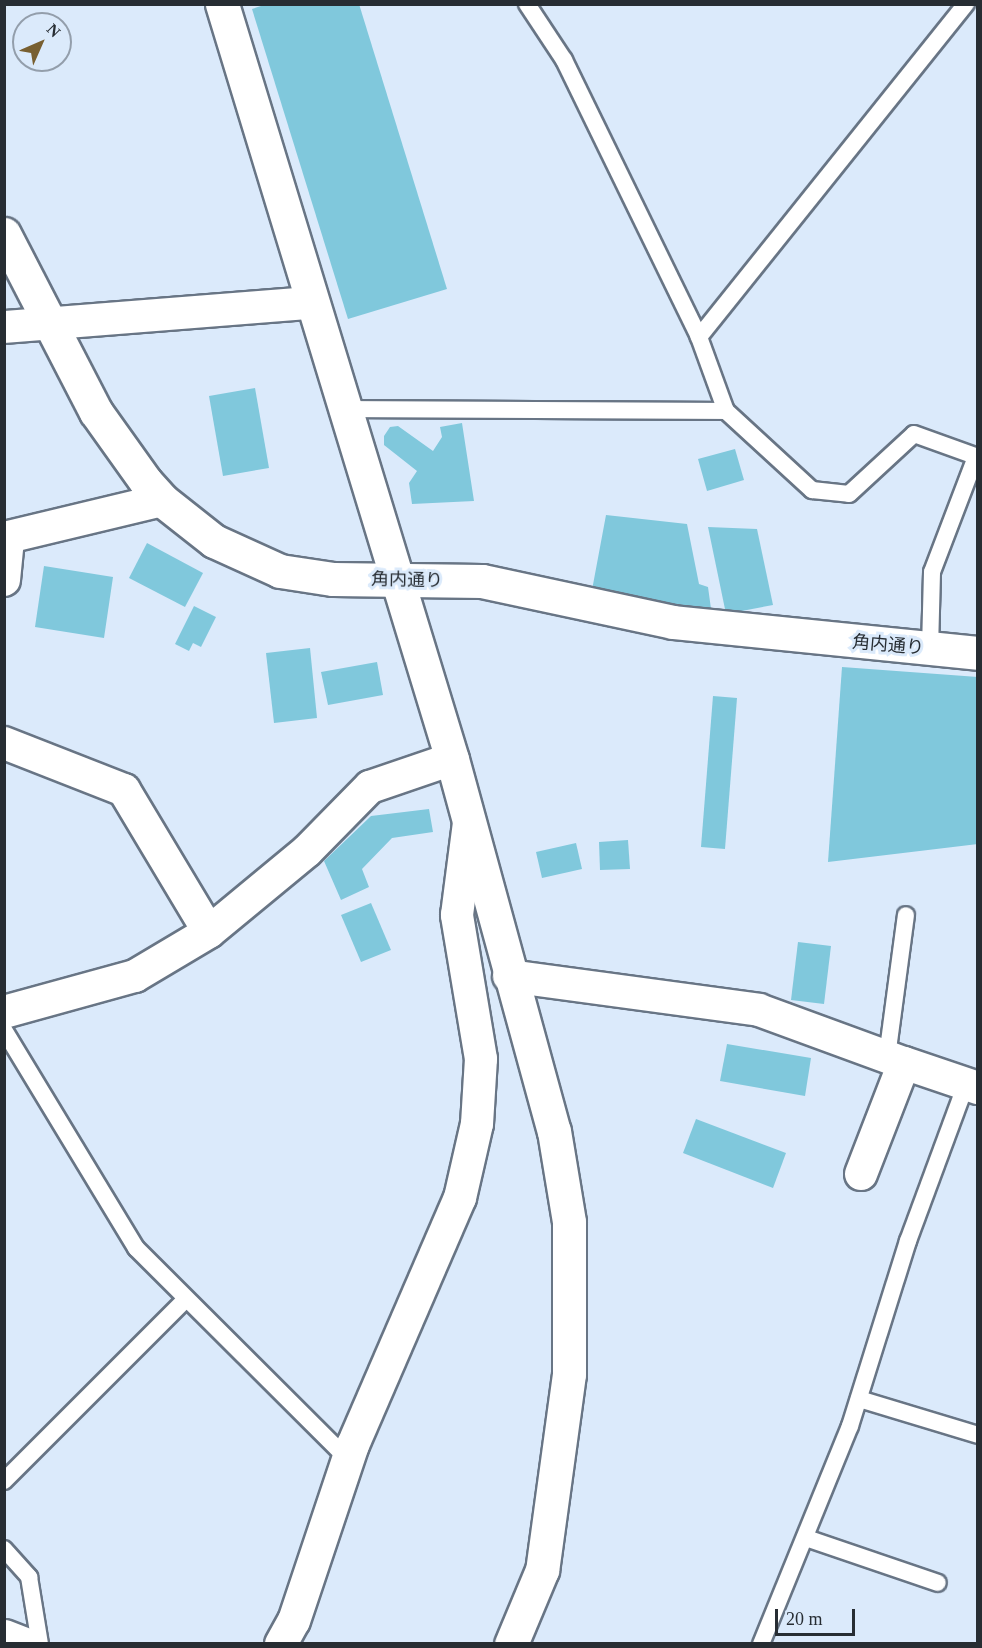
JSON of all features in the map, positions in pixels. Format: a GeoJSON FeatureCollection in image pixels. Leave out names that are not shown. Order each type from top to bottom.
{"type":"FeatureCollection","features":[{"type":"Feature","properties":{"kind":"street"},"geometry":{"type":"LineString","coordinates":[[222,4],[394,579],[452,759],[509,975],[555,1131],[565,1199],[569,1362],[542,1570],[511,1644]]}},
{"type":"Feature","properties":{"kind":"street","name":"角内通り"},"geometry":{"type":"LineString","coordinates":[[4,234],[96,412],[162,500],[214,541],[280,571],[333,579],[482,582],[673,622],[978,653]]}},
{"type":"Feature","properties":{"kind":"street"},"geometry":{"type":"LineString","coordinates":[[4,327],[310,303]]}},
{"type":"Feature","properties":{"kind":"street"},"geometry":{"type":"LineString","coordinates":[[4,580],[6,538],[162,500]]}},
{"type":"Feature","properties":{"kind":"street"},"geometry":{"type":"LineString","coordinates":[[4,742],[124,790],[209,932]]}},
{"type":"Feature","properties":{"kind":"street"},"geometry":{"type":"LineString","coordinates":[[4,1012],[135,976],[209,932],[307,851],[370,787],[452,759]]}},
{"type":"Feature","properties":{"kind":"street"},"geometry":{"type":"LineString","coordinates":[[281,1644],[294,1621],[348,1459],[460,1198],[477,1124],[481,1059],[457,915],[469,822]]}},
{"type":"Feature","properties":{"kind":"street"},"geometry":{"type":"LineString","coordinates":[[509,975],[759,1010],[972,1086]]}},
{"type":"Feature","properties":{"kind":"street"},"geometry":{"type":"LineString","coordinates":[[861,1174],[896,1060]]}},
{"type":"Feature","properties":{"kind":"street"},"geometry":{"type":"LineString","coordinates":[[4,1636],[25,1644]]}},
{"type":"Feature","properties":{"kind":"lane"},"geometry":{"type":"LineString","coordinates":[[527,4],[564,60],[699,337],[726,411],[812,490],[849,494],[914,434],[977,457],[932,572],[930,649]]}},
{"type":"Feature","properties":{"kind":"lane"},"geometry":{"type":"LineString","coordinates":[[699,337],[966,4]]}},
{"type":"Feature","properties":{"kind":"lane"},"geometry":{"type":"LineString","coordinates":[[344,409],[726,411]]}},
{"type":"Feature","properties":{"kind":"lane"},"geometry":{"type":"LineString","coordinates":[[896,1060],[906,915]]}},
{"type":"Feature","properties":{"kind":"lane"},"geometry":{"type":"LineString","coordinates":[[4,1030],[136,1248],[348,1459]]}},
{"type":"Feature","properties":{"kind":"lane"},"geometry":{"type":"LineString","coordinates":[[761,1644],[806,1538],[859,1399],[908,1241],[972,1086]]}},
{"type":"Feature","properties":{"kind":"lane"},"geometry":{"type":"LineString","coordinates":[[4,1481],[186,1299]]}},
{"type":"Feature","properties":{"kind":"lane"},"geometry":{"type":"LineString","coordinates":[[859,1399],[978,1435]]}},
{"type":"Feature","properties":{"kind":"lane"},"geometry":{"type":"LineString","coordinates":[[806,1538],[938,1583]]}},
{"type":"Feature","properties":{"kind":"lane"},"geometry":{"type":"LineString","coordinates":[[4,1549],[29,1577],[40,1644]]}},
{"type":"Feature","properties":{"kind":"building"},"geometry":{"type":"Polygon","coordinates":[[[267,4],[359,4],[447,289],[348,319],[252,9],[267,4]]]}},
{"type":"Feature","properties":{"kind":"building"},"geometry":{"type":"Polygon","coordinates":[[[255,388],[269,468],[223,476],[209,396],[255,388]]]}},
{"type":"Feature","properties":{"kind":"building"},"geometry":{"type":"Polygon","coordinates":[[[462,423],[474,501],[412,504],[409,483],[417,471],[384,445],[384,436],[390,427],[398,426],[433,451],[442,437],[440,427],[462,423]]]}},
{"type":"Feature","properties":{"kind":"building"},"geometry":{"type":"Polygon","coordinates":[[[735,449],[744,480],[707,491],[698,459],[735,449]]]}},
{"type":"Feature","properties":{"kind":"building"},"geometry":{"type":"Polygon","coordinates":[[[606,515],[687,524],[699,584],[708,587],[712,616],[592,590],[606,515]]]}},
{"type":"Feature","properties":{"kind":"building"},"geometry":{"type":"Polygon","coordinates":[[[708,527],[757,529],[773,605],[726,614],[708,527]]]}},
{"type":"Feature","properties":{"kind":"building"},"geometry":{"type":"Polygon","coordinates":[[[147,543],[203,573],[185,607],[129,578],[147,543]]]}},
{"type":"Feature","properties":{"kind":"building"},"geometry":{"type":"Polygon","coordinates":[[[44,566],[113,577],[104,638],[35,627],[44,566]]]}},
{"type":"Feature","properties":{"kind":"building"},"geometry":{"type":"Polygon","coordinates":[[[194,606],[216,617],[201,647],[193,643],[189,651],[175,644],[194,606]]]}},
{"type":"Feature","properties":{"kind":"building"},"geometry":{"type":"Polygon","coordinates":[[[310,648],[317,718],[274,723],[266,653],[310,648]]]}},
{"type":"Feature","properties":{"kind":"building"},"geometry":{"type":"Polygon","coordinates":[[[377,662],[383,695],[328,705],[321,672],[377,662]]]}},
{"type":"Feature","properties":{"kind":"building"},"geometry":{"type":"Polygon","coordinates":[[[842,667],[978,677],[978,844],[828,862],[842,667]]]}},
{"type":"Feature","properties":{"kind":"building"},"geometry":{"type":"Polygon","coordinates":[[[713,696],[737,698],[725,849],[701,847],[713,696]]]}},
{"type":"Feature","properties":{"kind":"building"},"geometry":{"type":"Polygon","coordinates":[[[429,809],[433,832],[392,838],[362,869],[369,887],[341,900],[324,861],[371,816],[429,809]]]}},
{"type":"Feature","properties":{"kind":"building"},"geometry":{"type":"Polygon","coordinates":[[[628,840],[630,869],[600,870],[599,842],[628,840]]]}},
{"type":"Feature","properties":{"kind":"building"},"geometry":{"type":"Polygon","coordinates":[[[576,843],[582,869],[542,878],[536,852],[576,843]]]}},
{"type":"Feature","properties":{"kind":"building"},"geometry":{"type":"Polygon","coordinates":[[[371,903],[391,950],[361,962],[341,915],[371,903]]]}},
{"type":"Feature","properties":{"kind":"building"},"geometry":{"type":"Polygon","coordinates":[[[798,942],[831,946],[824,1004],[791,1000],[798,942]]]}},
{"type":"Feature","properties":{"kind":"building"},"geometry":{"type":"Polygon","coordinates":[[[727,1044],[811,1058],[805,1096],[720,1081],[727,1044]]]}},
{"type":"Feature","properties":{"kind":"building"},"geometry":{"type":"Polygon","coordinates":[[[696,1119],[786,1153],[773,1188],[683,1153],[696,1119]]]}}]}
